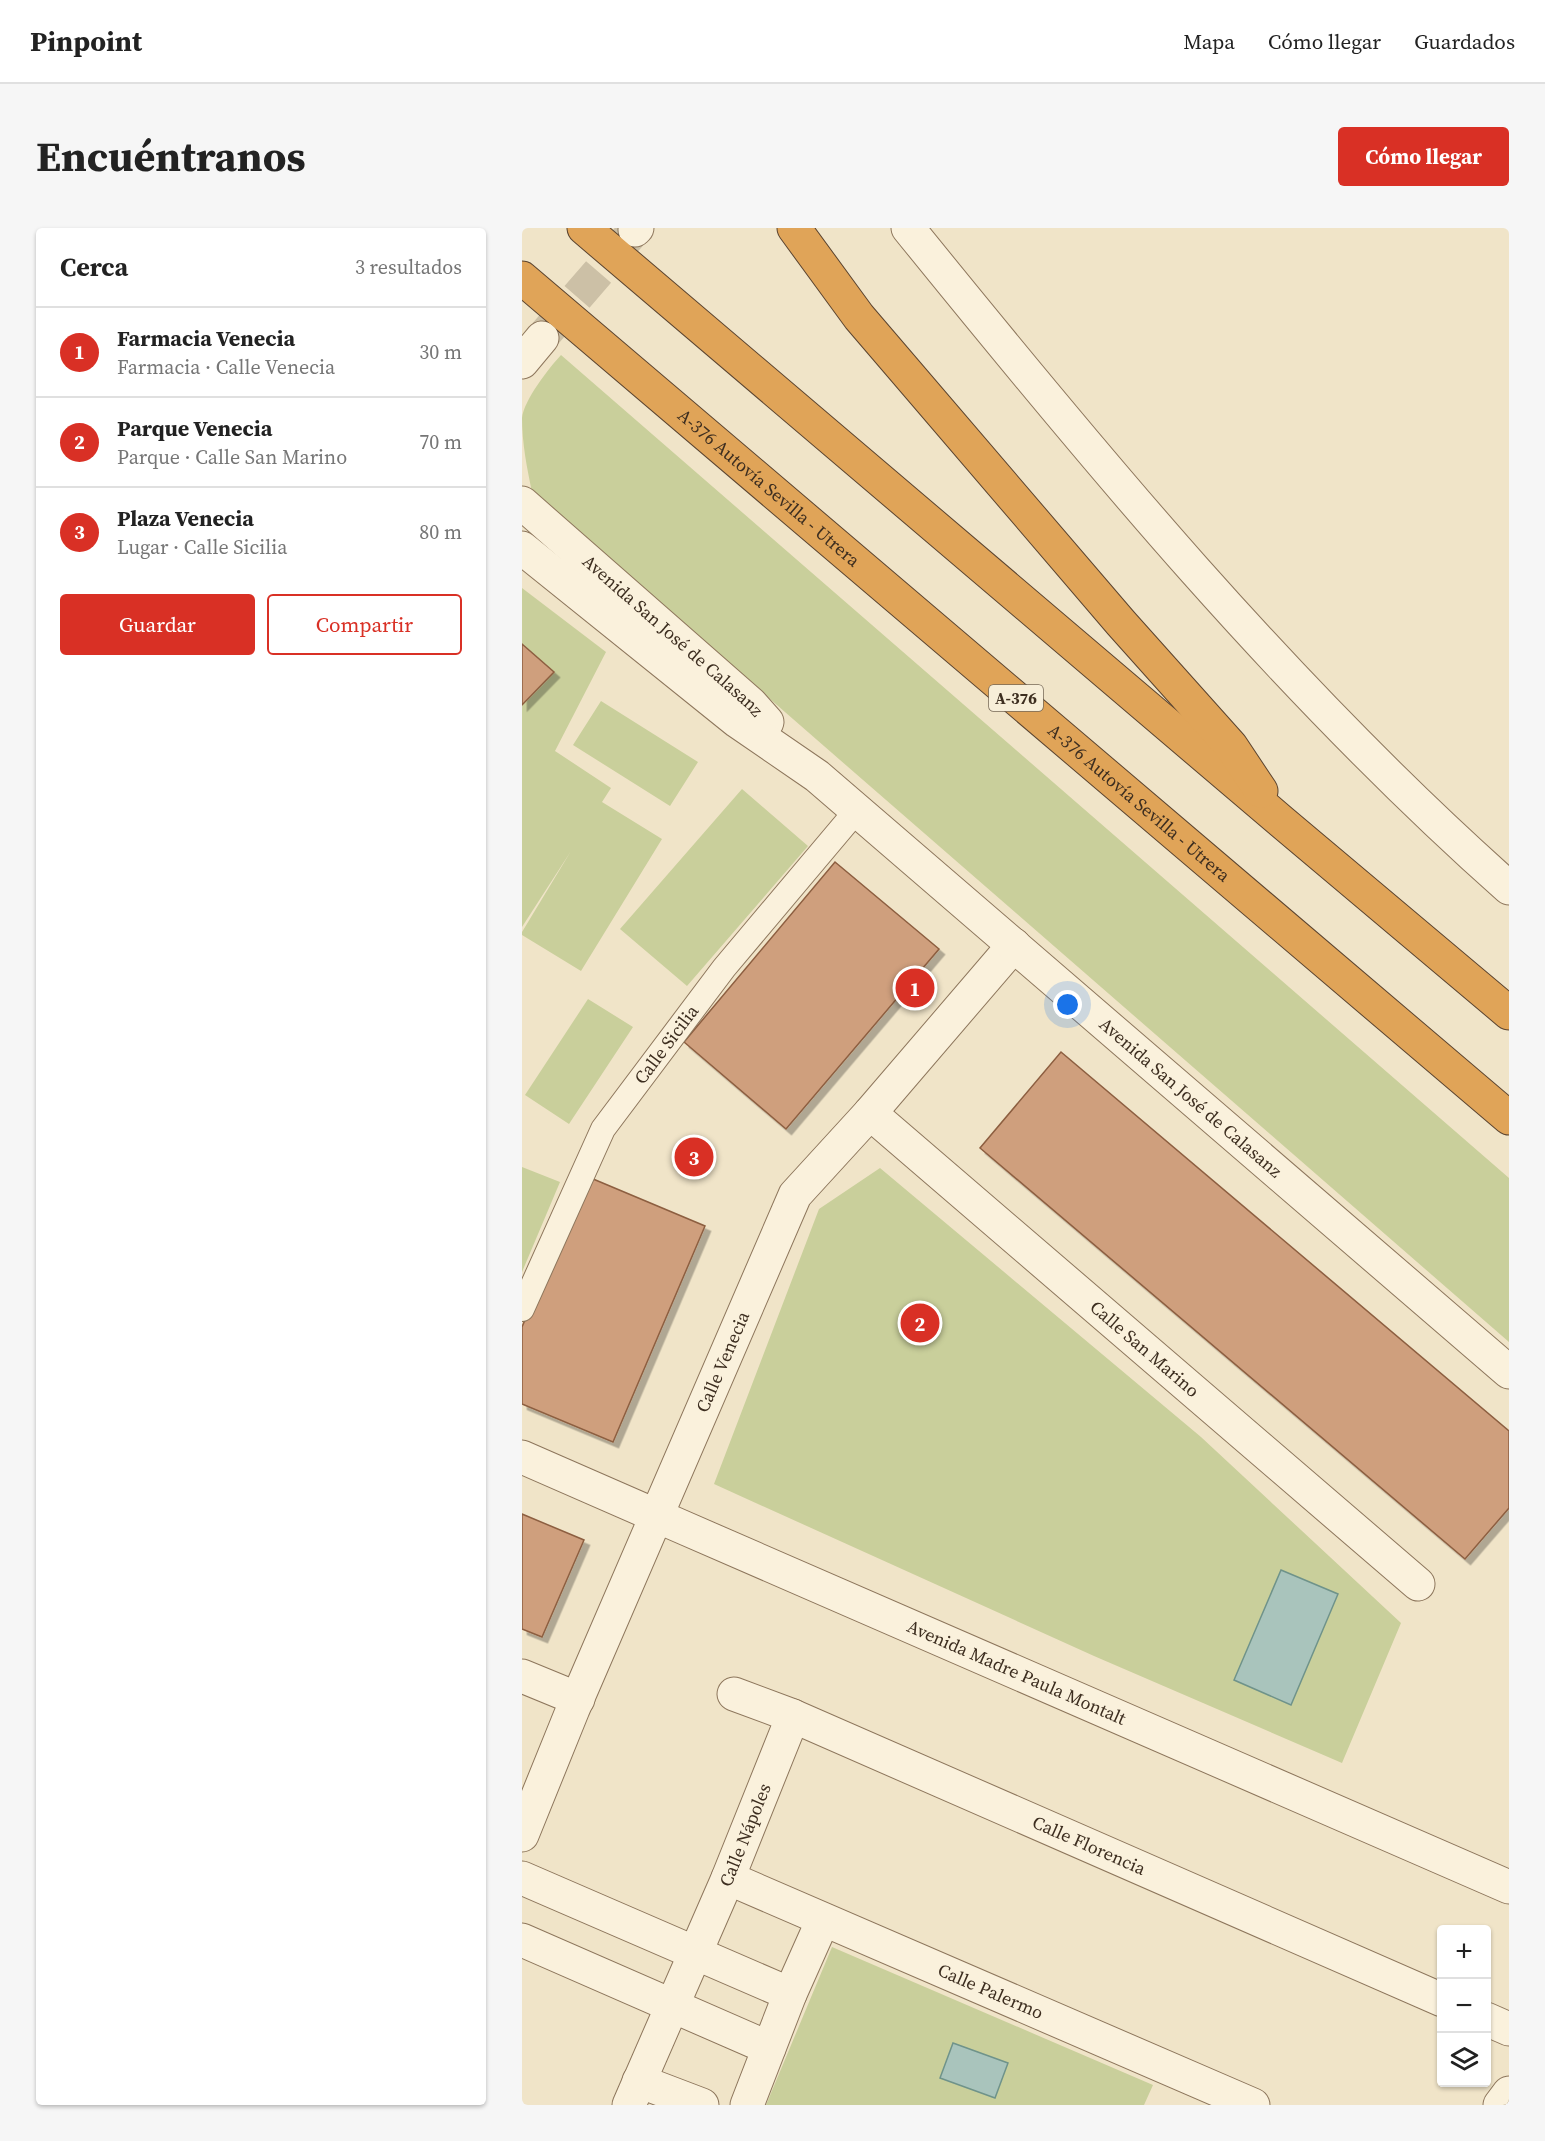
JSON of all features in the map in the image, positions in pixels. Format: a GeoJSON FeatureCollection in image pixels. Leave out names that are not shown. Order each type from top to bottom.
{"type":"FeatureCollection","features":[{"type":"Feature","properties":{"kind":"highway"},"geometry":{"type":"LineString","coordinates":[[584,228],[1281,822],[1509,1013]]}},
{"type":"Feature","properties":{"kind":"highway"},"geometry":{"type":"LineString","coordinates":[[794,228],[859,317],[1121,623],[1231,746],[1281,822]]}},
{"type":"Feature","properties":{"kind":"highway","name":"A-376 Autovía Sevilla - Utrera"},"geometry":{"type":"LineString","coordinates":[[522,278],[1509,1118]]}},
{"type":"Feature","properties":{"kind":"street"},"geometry":{"type":"LineString","coordinates":[[908,228],[1067,423],[1206,583],[1342,727],[1461,845],[1509,888]]}},
{"type":"Feature","properties":{"kind":"street","name":"Avenida San José de Calasanz"},"geometry":{"type":"LineString","coordinates":[[522,503],[751,704],[817,776]]}},
{"type":"Feature","properties":{"kind":"street","name":"Avenida San José de Calasanz"},"geometry":{"type":"LineString","coordinates":[[524,546],[737,722],[817,776],[1509,1372]]}},
{"type":"Feature","properties":{"kind":"street","name":"Calle Sicilia"},"geometry":{"type":"LineString","coordinates":[[522,1309],[603,1129],[724,968],[857,810]]}},
{"type":"Feature","properties":{"kind":"street","name":"Calle Venecia"},"geometry":{"type":"LineString","coordinates":[[522,1835],[578,1699],[795,1195],[870,1113],[1014,945]]}},
{"type":"Feature","properties":{"kind":"street","name":"Calle San Marino"},"geometry":{"type":"LineString","coordinates":[[870,1113],[1418,1584]]}},
{"type":"Feature","properties":{"kind":"street","name":"Avenida Madre Paula Montalt"},"geometry":{"type":"LineString","coordinates":[[522,1457],[1509,1887]]}},
{"type":"Feature","properties":{"kind":"street"},"geometry":{"type":"LineString","coordinates":[[522,1676],[578,1699]]}},
{"type":"Feature","properties":{"kind":"street","name":"Calle Florencia"},"geometry":{"type":"LineString","coordinates":[[734,1694],[793,1716],[1437,1998]]}},
{"type":"Feature","properties":{"kind":"street","name":"Calle Nápoles"},"geometry":{"type":"LineString","coordinates":[[634,2093],[728,1878],[793,1716]]}},
{"type":"Feature","properties":{"kind":"street"},"geometry":{"type":"LineString","coordinates":[[522,1878],[790,1994]]}},
{"type":"Feature","properties":{"kind":"street","name":"Calle Palermo"},"geometry":{"type":"LineString","coordinates":[[728,1878],[1247,2104]]}},
{"type":"Feature","properties":{"kind":"street"},"geometry":{"type":"LineString","coordinates":[[747,2105],[790,1994],[823,1920]]}},
{"type":"Feature","properties":{"kind":"street"},"geometry":{"type":"LineString","coordinates":[[522,1940],[769,2048]]}},
{"type":"Feature","properties":{"kind":"street"},"geometry":{"type":"LineString","coordinates":[[1491,2021],[1509,2029]]}},
{"type":"Feature","properties":{"kind":"street"},"geometry":{"type":"LineString","coordinates":[[634,2093],[702,2105]]}},
{"type":"Feature","properties":{"kind":"street"},"geometry":{"type":"LineString","coordinates":[[1500,2105],[1509,2093]]}},
{"type":"Feature","properties":{"kind":"green space"},"geometry":{"type":"Polygon","coordinates":[[[561,355],[1509,1178],[1509,1342],[532,492],[522,418],[527,402],[561,355]]]}},
{"type":"Feature","properties":{"kind":"green space"},"geometry":{"type":"Polygon","coordinates":[[[522,588],[606,652],[555,751],[611,788],[602,802],[662,839],[581,971],[522,935],[571,851],[522,927],[522,705],[554,672],[522,647],[522,588]]]}},
{"type":"Feature","properties":{"kind":"green space"},"geometry":{"type":"Polygon","coordinates":[[[601,701],[698,762],[670,806],[573,745],[601,701]]]}},
{"type":"Feature","properties":{"kind":"green space"},"geometry":{"type":"Polygon","coordinates":[[[742,789],[808,846],[687,986],[620,929],[742,789]]]}},
{"type":"Feature","properties":{"kind":"green space"},"geometry":{"type":"Polygon","coordinates":[[[588,999],[633,1027],[569,1124],[525,1095],[588,999]]]}},
{"type":"Feature","properties":{"kind":"green space"},"geometry":{"type":"Polygon","coordinates":[[[522,1167],[560,1182],[522,1272],[522,1167]]]}},
{"type":"Feature","properties":{"kind":"green space"},"geometry":{"type":"Polygon","coordinates":[[[880,1168],[1201,1437],[1401,1623],[1342,1763],[1094,1656],[714,1484],[819,1209],[880,1168]]]}},
{"type":"Feature","properties":{"kind":"green space"},"geometry":{"type":"Polygon","coordinates":[[[832,1947],[1153,2085],[1144,2105],[766,2105],[832,1947]]]}},
{"type":"Feature","properties":{"kind":"water"},"geometry":{"type":"Polygon","coordinates":[[[1281,1570],[1338,1594],[1291,1705],[1234,1680],[1281,1570]]]}},
{"type":"Feature","properties":{"kind":"water"},"geometry":{"type":"Polygon","coordinates":[[[953,2043],[1008,2063],[995,2098],[940,2078],[953,2043]]]}},
{"type":"Feature","properties":{"kind":"building"},"geometry":{"type":"Polygon","coordinates":[[[522,644],[554,672],[522,705],[522,644]]]}},
{"type":"Feature","properties":{"kind":"building"},"geometry":{"type":"Polygon","coordinates":[[[835,862],[939,949],[786,1129],[684,1042],[835,862]]]}},
{"type":"Feature","properties":{"kind":"building"},"geometry":{"type":"Polygon","coordinates":[[[1061,1052],[1509,1431],[1509,1508],[1465,1559],[980,1148],[1061,1052]]]}},
{"type":"Feature","properties":{"kind":"building"},"geometry":{"type":"Polygon","coordinates":[[[586,1176],[705,1226],[613,1442],[522,1404],[522,1327],[586,1176]]]}},
{"type":"Feature","properties":{"kind":"building"},"geometry":{"type":"Polygon","coordinates":[[[522,1514],[584,1540],[542,1637],[522,1629],[522,1514]]]}},
{"type":"Feature","properties":{"kind":"tunnel"},"geometry":{"type":"LineString","coordinates":[[545,334],[633,232]]}},
{"type":"Feature","properties":{"kind":"place","name":"Farmacia Venecia"},"geometry":{"type":"Point","coordinates":[915,988]}},
{"type":"Feature","properties":{"kind":"place","name":"Plaza Venecia"},"geometry":{"type":"Point","coordinates":[694,1157]}},
{"type":"Feature","properties":{"kind":"place","name":"Parque Venecia"},"geometry":{"type":"Point","coordinates":[920,1323]}}]}
